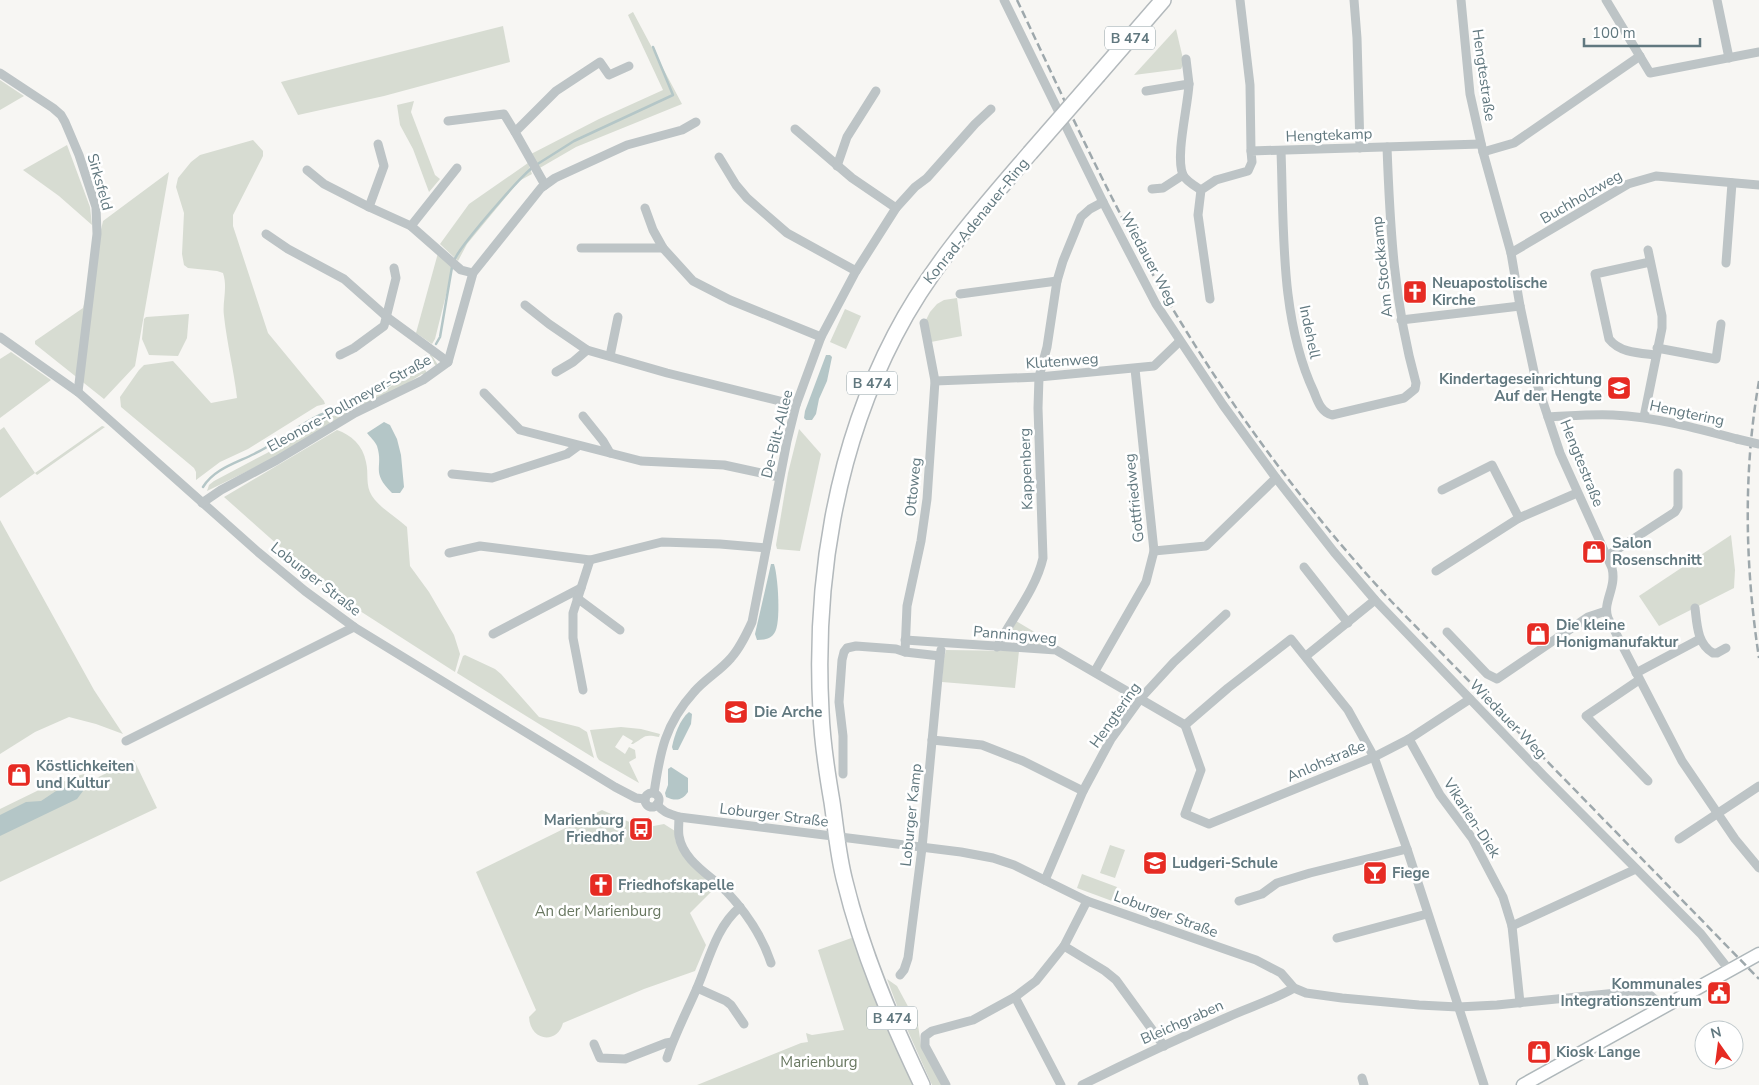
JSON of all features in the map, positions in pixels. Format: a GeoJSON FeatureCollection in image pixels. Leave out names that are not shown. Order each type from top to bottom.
{"type":"FeatureCollection","features":[{"type":"Feature","properties":{"kind":"main road","name":"Konrad-Adenauer-Ring"},"geometry":{"type":"LineString","coordinates":[[922,1085],[888,1009],[865,949],[845,883],[836,836],[820,711],[821,624],[827,556],[832,525],[850,448],[874,380],[911,306],[953,246],[1030,153],[1162,0]]}},
{"type":"Feature","properties":{"kind":"street","name":"Wiedauer Weg"},"geometry":{"type":"LineString","coordinates":[[1004,0],[1103,202],[1156,304],[1276,478],[1328,546],[1375,600],[1636,870],[1702,934],[1730,970]]}},
{"type":"Feature","properties":{"kind":"street"},"geometry":{"type":"LineString","coordinates":[[1210,299],[1198,215],[1201,190],[1216,180],[1248,171],[1252,162],[1250,85],[1240,0]]}},
{"type":"Feature","properties":{"kind":"street"},"geometry":{"type":"LineString","coordinates":[[1354,0],[1360,148]]}},
{"type":"Feature","properties":{"kind":"street","name":"Hengtestraße"},"geometry":{"type":"LineString","coordinates":[[1461,0],[1470,94],[1482,148],[1511,253],[1536,381],[1560,453],[1612,568],[1613,587],[1606,611]]}},
{"type":"Feature","properties":{"kind":"street"},"geometry":{"type":"LineString","coordinates":[[1606,0],[1650,74],[1759,52]]}},
{"type":"Feature","properties":{"kind":"street"},"geometry":{"type":"LineString","coordinates":[[1717,0],[1729,58]]}},
{"type":"Feature","properties":{"kind":"street","name":"Hengtekamp"},"geometry":{"type":"LineString","coordinates":[[1252,151],[1387,147],[1482,148],[1514,143],[1640,56]]}},
{"type":"Feature","properties":{"kind":"street"},"geometry":{"type":"LineString","coordinates":[[1186,59],[1189,84],[1181,150],[1183,175],[1201,190]]}},
{"type":"Feature","properties":{"kind":"street"},"geometry":{"type":"LineString","coordinates":[[515,132],[556,91],[600,62],[609,76],[629,66]]}},
{"type":"Feature","properties":{"kind":"street","name":"Sirksfeld"},"geometry":{"type":"LineString","coordinates":[[0,73],[61,115],[69,131],[96,208],[97,234],[78,392]]}},
{"type":"Feature","properties":{"kind":"street"},"geometry":{"type":"LineString","coordinates":[[1146,91],[1189,84]]}},
{"type":"Feature","properties":{"kind":"street"},"geometry":{"type":"LineString","coordinates":[[837,166],[847,137],[876,91]]}},
{"type":"Feature","properties":{"kind":"street","name":"De-Bilt-Allee"},"geometry":{"type":"LineString","coordinates":[[654,793],[662,745],[675,717],[695,691],[732,657],[748,631],[755,611],[779,477],[796,405],[821,337],[856,272],[896,208],[915,187],[927,178],[975,124],[991,109]]}},
{"type":"Feature","properties":{"kind":"street"},"geometry":{"type":"LineString","coordinates":[[448,121],[504,114],[545,185]]}},
{"type":"Feature","properties":{"kind":"street","name":"Eleonore-Pollmeyer-Straße"},"geometry":{"type":"LineString","coordinates":[[202,503],[221,490],[277,460],[355,413],[424,380],[448,362],[473,273],[545,185],[555,178],[627,145],[682,130],[696,122]]}},
{"type":"Feature","properties":{"kind":"street"},"geometry":{"type":"LineString","coordinates":[[795,129],[852,178],[896,208]]}},
{"type":"Feature","properties":{"kind":"street"},"geometry":{"type":"LineString","coordinates":[[369,207],[384,166],[378,144]]}},
{"type":"Feature","properties":{"kind":"street","name":"Am Stockkamp"},"geometry":{"type":"LineString","coordinates":[[1387,147],[1391,241],[1401,320],[1416,383]]}},
{"type":"Feature","properties":{"kind":"street","name":"Indehell"},"geometry":{"type":"LineString","coordinates":[[1280,151],[1286,278],[1292,325],[1305,373],[1323,410],[1328,414],[1339,414],[1404,398],[1415,389],[1416,383]]}},
{"type":"Feature","properties":{"kind":"street"},"geometry":{"type":"LineString","coordinates":[[719,157],[736,185],[747,198],[787,233],[856,272]]}},
{"type":"Feature","properties":{"kind":"street"},"geometry":{"type":"LineString","coordinates":[[411,226],[457,168]]}},
{"type":"Feature","properties":{"kind":"street"},"geometry":{"type":"LineString","coordinates":[[307,170],[324,184],[411,226],[460,270],[473,273]]}},
{"type":"Feature","properties":{"kind":"street"},"geometry":{"type":"LineString","coordinates":[[1152,189],[1163,188],[1183,175]]}},
{"type":"Feature","properties":{"kind":"street","name":"Buchholzweg"},"geometry":{"type":"LineString","coordinates":[[1511,253],[1628,184],[1641,179],[1656,176],[1759,185]]}},
{"type":"Feature","properties":{"kind":"street"},"geometry":{"type":"LineString","coordinates":[[1726,263],[1732,183]]}},
{"type":"Feature","properties":{"kind":"street","name":"Kappenberg"},"geometry":{"type":"LineString","coordinates":[[997,647],[1035,584],[1043,558],[1038,408],[1039,377],[1047,347],[1057,281],[1081,216],[1103,202]]}},
{"type":"Feature","properties":{"kind":"street"},"geometry":{"type":"LineString","coordinates":[[646,208],[653,230],[663,248],[693,281],[730,300],[821,337]]}},
{"type":"Feature","properties":{"kind":"street"},"geometry":{"type":"LineString","coordinates":[[266,234],[288,249],[344,279],[388,318],[448,362]]}},
{"type":"Feature","properties":{"kind":"street"},"geometry":{"type":"LineString","coordinates":[[581,248],[663,248]]}},
{"type":"Feature","properties":{"kind":"street"},"geometry":{"type":"LineString","coordinates":[[1644,417],[1662,328],[1662,316],[1648,250]]}},
{"type":"Feature","properties":{"kind":"street"},"geometry":{"type":"LineString","coordinates":[[1650,262],[1595,274],[1609,339],[1613,344],[1620,348],[1716,359],[1721,324]]}},
{"type":"Feature","properties":{"kind":"street"},"geometry":{"type":"LineString","coordinates":[[340,354],[354,348],[384,326],[388,318],[396,278],[394,268]]}},
{"type":"Feature","properties":{"kind":"street"},"geometry":{"type":"LineString","coordinates":[[960,294],[1057,281]]}},
{"type":"Feature","properties":{"kind":"street"},"geometry":{"type":"LineString","coordinates":[[525,305],[587,350],[667,373],[796,405]]}},
{"type":"Feature","properties":{"kind":"street"},"geometry":{"type":"LineString","coordinates":[[1401,320],[1520,306]]}},
{"type":"Feature","properties":{"kind":"street"},"geometry":{"type":"LineString","coordinates":[[610,356],[618,317]]}},
{"type":"Feature","properties":{"kind":"street","name":"Ottoweg"},"geometry":{"type":"LineString","coordinates":[[905,652],[907,606],[921,541],[927,499],[935,381],[924,323]]}},
{"type":"Feature","properties":{"kind":"street","name":"Loburger Straße"},"geometry":{"type":"LineString","coordinates":[[0,337],[78,392],[202,503],[305,591],[354,627],[607,782],[636,798],[645,799]]}},
{"type":"Feature","properties":{"kind":"street","name":"Klutenweg"},"geometry":{"type":"LineString","coordinates":[[935,381],[1039,377],[1154,366],[1180,341]]}},
{"type":"Feature","properties":{"kind":"street"},"geometry":{"type":"LineString","coordinates":[[556,372],[573,362],[587,350]]}},
{"type":"Feature","properties":{"kind":"street","name":"Gottfriedweg"},"geometry":{"type":"LineString","coordinates":[[1095,671],[1146,582],[1154,551],[1135,369]]}},
{"type":"Feature","properties":{"kind":"street"},"geometry":{"type":"LineString","coordinates":[[484,393],[520,430],[641,461],[724,465],[779,477]]}},
{"type":"Feature","properties":{"kind":"street","name":"Hengtering"},"geometry":{"type":"LineString","coordinates":[[1548,417],[1599,414],[1644,417],[1759,444]]}},
{"type":"Feature","properties":{"kind":"street"},"geometry":{"type":"LineString","coordinates":[[583,416],[610,453]]}},
{"type":"Feature","properties":{"kind":"street"},"geometry":{"type":"LineString","coordinates":[[452,474],[492,478],[567,454],[578,446]]}},
{"type":"Feature","properties":{"kind":"street"},"geometry":{"type":"LineString","coordinates":[[1442,490],[1492,465],[1519,518]]}},
{"type":"Feature","properties":{"kind":"street"},"geometry":{"type":"LineString","coordinates":[[1607,556],[1675,512],[1678,507],[1679,496],[1678,473]]}},
{"type":"Feature","properties":{"kind":"street"},"geometry":{"type":"LineString","coordinates":[[1154,551],[1206,546],[1276,478]]}},
{"type":"Feature","properties":{"kind":"street"},"geometry":{"type":"LineString","coordinates":[[1436,571],[1519,518],[1577,493]]}},
{"type":"Feature","properties":{"kind":"street"},"geometry":{"type":"LineString","coordinates":[[449,553],[480,546],[590,560],[662,542],[766,548]]}},
{"type":"Feature","properties":{"kind":"street"},"geometry":{"type":"LineString","coordinates":[[583,690],[573,638],[573,613],[590,560]]}},
{"type":"Feature","properties":{"kind":"street"},"geometry":{"type":"LineString","coordinates":[[1304,567],[1348,623]]}},
{"type":"Feature","properties":{"kind":"street"},"geometry":{"type":"LineString","coordinates":[[493,634],[580,588]]}},
{"type":"Feature","properties":{"kind":"street"},"geometry":{"type":"LineString","coordinates":[[577,598],[620,630]]}},
{"type":"Feature","properties":{"kind":"street"},"geometry":{"type":"LineString","coordinates":[[1306,656],[1375,600]]}},
{"type":"Feature","properties":{"kind":"street"},"geometry":{"type":"LineString","coordinates":[[1694,608],[1700,639],[1706,648],[1713,653],[1726,648]]}},
{"type":"Feature","properties":{"kind":"street"},"geometry":{"type":"LineString","coordinates":[[1447,632],[1487,674],[1497,679],[1588,618],[1606,611],[1682,761],[1717,814],[1759,868]]}},
{"type":"Feature","properties":{"kind":"street","name":"Hengtering"},"geometry":{"type":"LineString","coordinates":[[1045,880],[1083,791],[1111,738],[1140,699],[1174,662],[1226,614]]}},
{"type":"Feature","properties":{"kind":"street"},"geometry":{"type":"LineString","coordinates":[[126,741],[354,627]]}},
{"type":"Feature","properties":{"kind":"street"},"geometry":{"type":"LineString","coordinates":[[1185,725],[1228,688],[1292,639],[1348,710],[1374,757],[1484,1085]]}},
{"type":"Feature","properties":{"kind":"street"},"geometry":{"type":"LineString","coordinates":[[1648,781],[1586,716],[1638,676],[1700,639]]}},
{"type":"Feature","properties":{"kind":"street","name":"Panningweg"},"geometry":{"type":"LineString","coordinates":[[905,640],[1056,650],[1185,725]]}},
{"type":"Feature","properties":{"kind":"street"},"geometry":{"type":"LineString","coordinates":[[843,774],[843,736],[839,702],[844,652],[847,648],[856,646],[896,649],[905,652],[940,656],[942,643]]}},
{"type":"Feature","properties":{"kind":"street","name":"Loburger Kamp"},"geometry":{"type":"LineString","coordinates":[[900,974],[904,970],[908,958],[922,848],[940,656]]}},
{"type":"Feature","properties":{"kind":"street","name":"Anlohstraße"},"geometry":{"type":"LineString","coordinates":[[1185,725],[1201,770],[1185,814],[1209,824],[1374,757],[1409,739],[1470,698]]}},
{"type":"Feature","properties":{"kind":"street","name":"Vikarien-Diek"},"geometry":{"type":"LineString","coordinates":[[1409,739],[1440,795],[1472,838],[1503,897],[1512,926],[1520,1003]]}},
{"type":"Feature","properties":{"kind":"street"},"geometry":{"type":"LineString","coordinates":[[932,740],[982,746],[1022,762],[1083,791]]}},
{"type":"Feature","properties":{"kind":"street"},"geometry":{"type":"LineString","coordinates":[[1679,839],[1759,786]]}},
{"type":"Feature","properties":{"kind":"street"},"geometry":{"type":"LineString","coordinates":[[654,793],[659,798],[657,804],[650,806],[646,804],[645,799],[648,794],[654,793]]}},
{"type":"Feature","properties":{"kind":"street","name":"Loburger Straße"},"geometry":{"type":"LineString","coordinates":[[657,804],[666,813],[680,817],[962,852],[993,858],[1045,880],[1087,901],[1256,960],[1281,973],[1294,988],[1306,993],[1342,998],[1458,1007],[1520,1003],[1637,991],[1648,994],[1663,1008]]}},
{"type":"Feature","properties":{"kind":"street"},"geometry":{"type":"LineString","coordinates":[[680,817],[678,836],[685,852],[740,907],[751,922],[767,951],[771,963]]}},
{"type":"Feature","properties":{"kind":"street"},"geometry":{"type":"LineString","coordinates":[[1239,901],[1262,894],[1277,883],[1310,872],[1406,849]]}},
{"type":"Feature","properties":{"kind":"street"},"geometry":{"type":"LineString","coordinates":[[1512,926],[1636,870]]}},
{"type":"Feature","properties":{"kind":"street"},"geometry":{"type":"LineString","coordinates":[[946,1085],[925,1046],[925,1036],[932,1031],[973,1020],[1014,997],[1036,981],[1064,946],[1087,901]]}},
{"type":"Feature","properties":{"kind":"street"},"geometry":{"type":"LineString","coordinates":[[668,1058],[672,1042],[721,929],[730,915],[740,907]]}},
{"type":"Feature","properties":{"kind":"street"},"geometry":{"type":"LineString","coordinates":[[1336,938],[1427,914]]}},
{"type":"Feature","properties":{"kind":"street"},"geometry":{"type":"LineString","coordinates":[[1064,946],[1105,971],[1116,980],[1164,1046]]}},
{"type":"Feature","properties":{"kind":"street"},"geometry":{"type":"LineString","coordinates":[[1529,1084],[1759,954]]}},
{"type":"Feature","properties":{"kind":"street"},"geometry":{"type":"LineString","coordinates":[[697,988],[726,1001],[744,1024]]}},
{"type":"Feature","properties":{"kind":"street","name":"Bleichgraben"},"geometry":{"type":"LineString","coordinates":[[1082,1085],[1242,1010],[1273,1000],[1294,988]]}},
{"type":"Feature","properties":{"kind":"street"},"geometry":{"type":"LineString","coordinates":[[1014,997],[1061,1085]]}},
{"type":"Feature","properties":{"kind":"street"},"geometry":{"type":"LineString","coordinates":[[594,1044],[600,1058],[618,1060],[626,1059],[672,1042]]}},
{"type":"Feature","properties":{"kind":"green space"},"geometry":{"type":"Polygon","coordinates":[[[633,12],[682,104],[576,147],[538,169],[531,154],[599,119],[663,90],[628,15],[633,12]]]}},
{"type":"Feature","properties":{"kind":"green space"},"geometry":{"type":"Polygon","coordinates":[[[503,26],[510,62],[384,96],[298,115],[281,82],[503,26]]]}},
{"type":"Feature","properties":{"kind":"green space"},"geometry":{"type":"Polygon","coordinates":[[[1176,29],[1184,63],[1181,69],[1134,75],[1176,29]]]}},
{"type":"Feature","properties":{"kind":"green space"},"geometry":{"type":"Polygon","coordinates":[[[0,80],[24,96],[0,110],[0,80]]]}},
{"type":"Feature","properties":{"kind":"green space"},"geometry":{"type":"Polygon","coordinates":[[[414,101],[411,112],[435,175],[440,179],[429,192],[413,149],[400,125],[397,105],[414,101]]]}},
{"type":"Feature","properties":{"kind":"green space"},"geometry":{"type":"Polygon","coordinates":[[[253,140],[263,151],[263,156],[233,215],[233,226],[268,333],[325,404],[317,406],[248,449],[220,462],[196,480],[194,468],[121,407],[120,397],[144,365],[173,361],[211,403],[237,398],[224,316],[225,284],[223,273],[188,268],[184,265],[182,254],[184,213],[176,187],[178,178],[191,162],[200,155],[253,140]]]}},
{"type":"Feature","properties":{"kind":"green space"},"geometry":{"type":"Polygon","coordinates":[[[67,145],[90,207],[92,225],[59,196],[23,170],[67,145]]]}},
{"type":"Feature","properties":{"kind":"green space"},"geometry":{"type":"Polygon","coordinates":[[[528,163],[532,174],[519,181],[467,244],[458,261],[440,244],[469,204],[528,163]]]}},
{"type":"Feature","properties":{"kind":"green space"},"geometry":{"type":"Polygon","coordinates":[[[169,172],[135,366],[104,399],[35,344],[35,341],[83,308],[103,221],[169,172]]]}},
{"type":"Feature","properties":{"kind":"green space"},"geometry":{"type":"Polygon","coordinates":[[[438,253],[453,267],[435,339],[432,344],[416,333],[438,253]]]}},
{"type":"Feature","properties":{"kind":"green space"},"geometry":{"type":"Polygon","coordinates":[[[957,298],[962,336],[931,342],[926,320],[930,312],[937,304],[944,300],[957,298]]]}},
{"type":"Feature","properties":{"kind":"green space"},"geometry":{"type":"Polygon","coordinates":[[[845,309],[861,316],[846,349],[830,342],[845,309]]]}},
{"type":"Feature","properties":{"kind":"green space"},"geometry":{"type":"Polygon","coordinates":[[[189,314],[187,338],[178,356],[149,355],[142,339],[144,319],[146,317],[189,314]]]}},
{"type":"Feature","properties":{"kind":"green space"},"geometry":{"type":"Polygon","coordinates":[[[11,352],[51,380],[0,418],[0,359],[11,352]]]}},
{"type":"Feature","properties":{"kind":"green space"},"geometry":{"type":"Polygon","coordinates":[[[431,354],[438,365],[436,366],[433,362],[424,368],[427,373],[333,422],[331,416],[339,415],[381,393],[422,365],[431,354]]]}},
{"type":"Feature","properties":{"kind":"green space"},"geometry":{"type":"Polygon","coordinates":[[[327,417],[330,424],[270,460],[207,491],[209,485],[214,481],[267,453],[327,417]]]}},
{"type":"Feature","properties":{"kind":"green space"},"geometry":{"type":"Polygon","coordinates":[[[102,426],[105,427],[37,475],[35,473],[102,426]]]}},
{"type":"Feature","properties":{"kind":"green space"},"geometry":{"type":"Polygon","coordinates":[[[4,427],[35,473],[0,498],[0,430],[4,427]]]}},
{"type":"Feature","properties":{"kind":"green space"},"geometry":{"type":"Polygon","coordinates":[[[799,429],[821,454],[800,551],[777,549],[776,545],[788,473],[799,429]]]}},
{"type":"Feature","properties":{"kind":"green space"},"geometry":{"type":"Polygon","coordinates":[[[337,430],[352,438],[362,451],[367,466],[368,484],[372,496],[407,527],[410,566],[429,592],[454,635],[460,654],[455,672],[332,593],[224,497],[337,430]]]}},
{"type":"Feature","properties":{"kind":"green space"},"geometry":{"type":"Polygon","coordinates":[[[0,520],[94,690],[123,734],[69,717],[35,732],[0,754],[0,520]]]}},
{"type":"Feature","properties":{"kind":"green space"},"geometry":{"type":"Polygon","coordinates":[[[1731,535],[1735,570],[1734,588],[1659,626],[1639,596],[1731,535]]]}},
{"type":"Feature","properties":{"kind":"green space"},"geometry":{"type":"Polygon","coordinates":[[[1016,621],[1048,640],[1045,646],[1020,644],[1017,632],[1012,630],[1016,621]]]}},
{"type":"Feature","properties":{"kind":"green space"},"geometry":{"type":"Polygon","coordinates":[[[946,650],[1019,651],[1015,688],[942,682],[946,650]]]}},
{"type":"Feature","properties":{"kind":"green space"},"geometry":{"type":"Polygon","coordinates":[[[465,655],[495,669],[501,674],[539,717],[579,727],[587,732],[594,758],[457,673],[465,655]]]}},
{"type":"Feature","properties":{"kind":"green space"},"geometry":{"type":"Polygon","coordinates":[[[621,727],[641,729],[660,734],[659,737],[644,737],[633,744],[631,744],[633,741],[623,735],[615,747],[625,754],[629,747],[635,750],[636,758],[629,762],[639,783],[597,757],[590,730],[621,727]]]}},
{"type":"Feature","properties":{"kind":"green space"},"geometry":{"type":"Polygon","coordinates":[[[134,760],[157,808],[0,882],[0,809],[43,788],[46,790],[84,774],[88,782],[134,760]]]}},
{"type":"Feature","properties":{"kind":"green space","name":"An der Marienburg"},"geometry":{"type":"Polygon","coordinates":[[[602,810],[643,828],[664,824],[675,831],[676,842],[717,886],[690,913],[706,945],[695,971],[644,989],[563,1023],[555,1035],[544,1037],[534,1031],[531,1025],[529,1017],[536,1010],[476,872],[602,810]]]}},
{"type":"Feature","properties":{"kind":"green space"},"geometry":{"type":"Polygon","coordinates":[[[1110,845],[1125,850],[1115,878],[1100,873],[1110,845]]]}},
{"type":"Feature","properties":{"kind":"green space"},"geometry":{"type":"Polygon","coordinates":[[[1082,874],[1117,887],[1112,901],[1077,888],[1082,874]]]}},
{"type":"Feature","properties":{"kind":"green space","name":"Marienburg"},"geometry":{"type":"Polygon","coordinates":[[[857,936],[917,1085],[697,1085],[801,1043],[808,1042],[806,1033],[812,1035],[844,1030],[818,950],[857,936]]]}},
{"type":"Feature","properties":{"kind":"green space"},"geometry":{"type":"Polygon","coordinates":[[[887,979],[897,986],[918,1025],[921,1045],[942,1085],[932,1085],[887,979]]]}},
{"type":"Feature","properties":{"kind":"shaded area"},"geometry":{"type":"Polygon","coordinates":[[[826,355],[832,357],[827,381],[819,399],[816,414],[812,420],[806,420],[804,418],[805,411],[826,355]]]}},
{"type":"Feature","properties":{"kind":"shaded area"},"geometry":{"type":"Polygon","coordinates":[[[384,422],[390,425],[397,439],[401,455],[404,487],[400,493],[392,493],[381,479],[377,446],[367,433],[384,422]]]}},
{"type":"Feature","properties":{"kind":"shaded area"},"geometry":{"type":"Polygon","coordinates":[[[771,564],[774,564],[778,588],[777,626],[770,638],[757,640],[755,634],[771,564]]]}},
{"type":"Feature","properties":{"kind":"shaded area"},"geometry":{"type":"Polygon","coordinates":[[[689,712],[692,714],[691,724],[678,750],[673,750],[672,747],[678,728],[689,712]]]}},
{"type":"Feature","properties":{"kind":"shaded area"},"geometry":{"type":"Polygon","coordinates":[[[671,767],[688,778],[688,792],[678,799],[666,797],[665,793],[668,785],[668,769],[671,767]]]}},
{"type":"Feature","properties":{"kind":"shaded area"},"geometry":{"type":"Polygon","coordinates":[[[75,785],[82,786],[83,791],[77,799],[0,836],[0,815],[26,802],[41,801],[59,789],[75,785]]]}},
{"type":"Feature","properties":{"kind":"waterway"},"geometry":{"type":"LineString","coordinates":[[536,165],[574,141],[673,95],[653,47]]}},
{"type":"Feature","properties":{"kind":"waterway"},"geometry":{"type":"LineString","coordinates":[[454,261],[466,242],[490,213],[532,168]]}},
{"type":"Feature","properties":{"kind":"waterway"},"geometry":{"type":"LineString","coordinates":[[436,344],[440,337],[452,267]]}},
{"type":"Feature","properties":{"kind":"waterway"},"geometry":{"type":"LineString","coordinates":[[203,487],[219,471],[262,450],[312,419],[351,406],[374,394],[411,370],[426,356]]}},
{"type":"Feature","properties":{"kind":"railway"},"geometry":{"type":"LineString","coordinates":[[1017,0],[1124,222],[1189,335],[1214,375],[1269,454],[1328,529],[1391,601],[1759,979]]}},
{"type":"Feature","properties":{"kind":"railway"},"geometry":{"type":"LineString","coordinates":[[1759,381],[1750,450],[1748,484],[1751,589],[1759,658]]}},
{"type":"Feature","properties":{"kind":"place","name":"Neuapostolische Kirche"},"geometry":{"type":"Point","coordinates":[1415,292]}},
{"type":"Feature","properties":{"kind":"place","name":"Kindertageseinrichtung Auf der Hengte"},"geometry":{"type":"Point","coordinates":[1619,388]}},
{"type":"Feature","properties":{"kind":"place","name":"Salon Rosenschnitt"},"geometry":{"type":"Point","coordinates":[1594,552]}},
{"type":"Feature","properties":{"kind":"place","name":"Die kleine Honigmanufaktur"},"geometry":{"type":"Point","coordinates":[1538,634]}},
{"type":"Feature","properties":{"kind":"place","name":"Die Arche"},"geometry":{"type":"Point","coordinates":[736,712]}},
{"type":"Feature","properties":{"kind":"place","name":"Köstlichkeiten und Kultur"},"geometry":{"type":"Point","coordinates":[19,775]}},
{"type":"Feature","properties":{"kind":"place","name":"Marienburg Friedhof"},"geometry":{"type":"Point","coordinates":[641,829]}},
{"type":"Feature","properties":{"kind":"place","name":"Ludgeri-Schule"},"geometry":{"type":"Point","coordinates":[1155,863]}},
{"type":"Feature","properties":{"kind":"place","name":"Fiege"},"geometry":{"type":"Point","coordinates":[1375,873]}},
{"type":"Feature","properties":{"kind":"place","name":"Friedhofskapelle"},"geometry":{"type":"Point","coordinates":[601,885]}},
{"type":"Feature","properties":{"kind":"place","name":"Kommunales Integrationszentrum"},"geometry":{"type":"Point","coordinates":[1719,993]}},
{"type":"Feature","properties":{"kind":"place","name":"Kiosk Lange"},"geometry":{"type":"Point","coordinates":[1539,1052]}}]}
